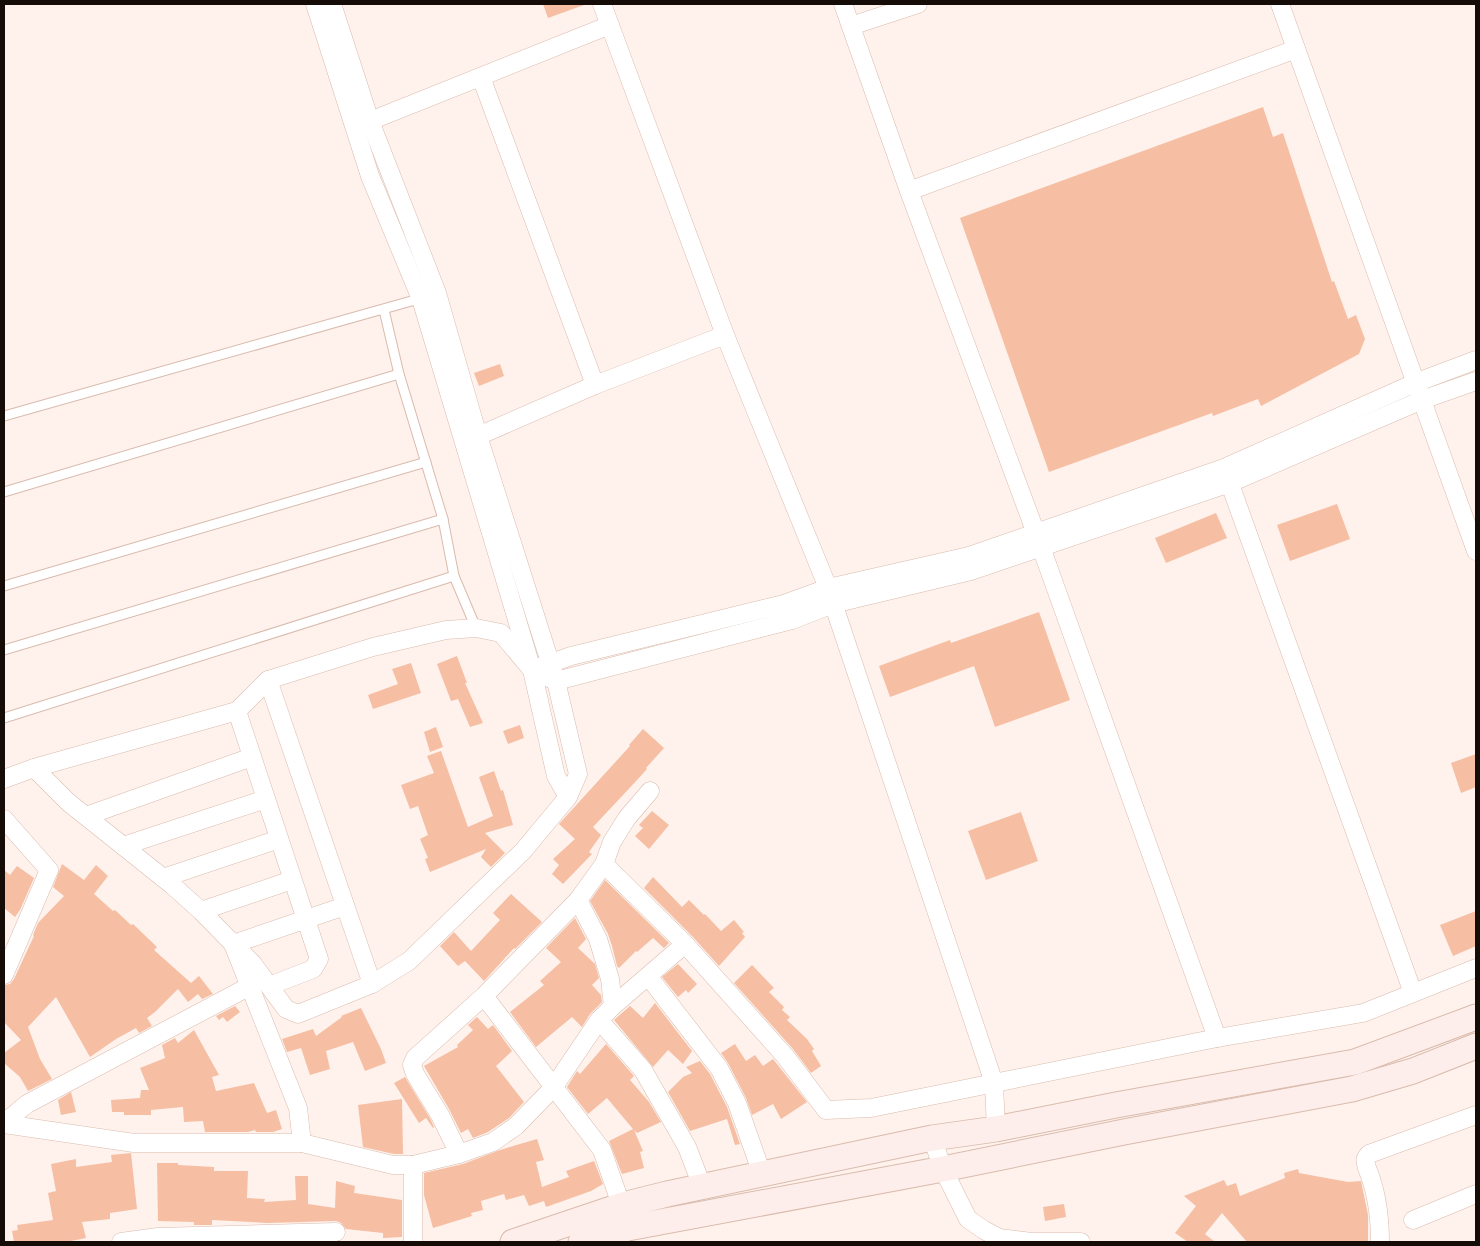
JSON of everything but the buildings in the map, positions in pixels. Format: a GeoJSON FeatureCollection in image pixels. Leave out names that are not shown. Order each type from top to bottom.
{"type":"FeatureCollection","features":[{"type":"Feature","properties":{"kind":"main road"},"geometry":{"type":"LineString","coordinates":[[581,1242],[625,1217],[702,1186],[932,1138],[1355,1062],[1476,1017]]}},
{"type":"Feature","properties":{"kind":"main road"},"geometry":{"type":"LineString","coordinates":[[513,1242],[625,1217],[943,1169],[1124,1132],[1352,1089],[1413,1071],[1476,1046]]}},
{"type":"Feature","properties":{"kind":"street"},"geometry":{"type":"LineString","coordinates":[[315,4],[370,176],[429,296],[532,670],[556,776],[568,797]]}},
{"type":"Feature","properties":{"kind":"street"},"geometry":{"type":"LineString","coordinates":[[34,768],[68,802],[201,910],[253,964],[286,1009],[298,1014],[372,984],[416,955],[523,851],[568,797],[578,774],[556,680],[478,436],[429,296],[332,4]]}},
{"type":"Feature","properties":{"kind":"street"},"geometry":{"type":"LineString","coordinates":[[602,4],[726,335],[831,596],[994,1083],[996,1128]]}},
{"type":"Feature","properties":{"kind":"street"},"geometry":{"type":"LineString","coordinates":[[843,4],[909,191],[1038,540],[1217,1038]]}},
{"type":"Feature","properties":{"kind":"street"},"geometry":{"type":"LineString","coordinates":[[851,26],[918,4]]}},
{"type":"Feature","properties":{"kind":"street"},"geometry":{"type":"LineString","coordinates":[[1280,4],[1476,552]]}},
{"type":"Feature","properties":{"kind":"street"},"geometry":{"type":"LineString","coordinates":[[370,121],[610,26]]}},
{"type":"Feature","properties":{"kind":"street"},"geometry":{"type":"LineString","coordinates":[[909,191],[1296,49]]}},
{"type":"Feature","properties":{"kind":"street"},"geometry":{"type":"LineString","coordinates":[[481,77],[594,385]]}},
{"type":"Feature","properties":{"kind":"street"},"geometry":{"type":"LineString","coordinates":[[478,436],[594,385],[726,335]]}},
{"type":"Feature","properties":{"kind":"street"},"geometry":{"type":"LineString","coordinates":[[1227,476],[1415,382],[1476,360]]}},
{"type":"Feature","properties":{"kind":"street"},"geometry":{"type":"LineString","coordinates":[[532,670],[571,656],[784,604],[831,596],[969,556],[1038,540],[1227,476],[1476,381]]}},
{"type":"Feature","properties":{"kind":"street"},"geometry":{"type":"LineString","coordinates":[[1227,476],[1413,993]]}},
{"type":"Feature","properties":{"kind":"street"},"geometry":{"type":"LineString","coordinates":[[4,779],[34,768],[237,711],[268,680],[373,647],[446,630],[476,628],[501,633],[532,670],[556,680],[792,620],[831,596]]}},
{"type":"Feature","properties":{"kind":"street"},"geometry":{"type":"LineString","coordinates":[[268,680],[372,984]]}},
{"type":"Feature","properties":{"kind":"street"},"geometry":{"type":"LineString","coordinates":[[237,711],[319,959],[313,969],[269,986]]}},
{"type":"Feature","properties":{"kind":"street"},"geometry":{"type":"LineString","coordinates":[[86,816],[252,757]]}},
{"type":"Feature","properties":{"kind":"street"},"geometry":{"type":"LineString","coordinates":[[459,1154],[440,1115],[415,1074],[412,1065],[414,1058],[484,996],[578,900],[604,864],[612,842],[627,818],[650,791]]}},
{"type":"Feature","properties":{"kind":"street"},"geometry":{"type":"LineString","coordinates":[[123,846],[266,799]]}},
{"type":"Feature","properties":{"kind":"street"},"geometry":{"type":"LineString","coordinates":[[4,819],[49,870],[4,975]]}},
{"type":"Feature","properties":{"kind":"street"},"geometry":{"type":"LineString","coordinates":[[163,878],[278,839]]}},
{"type":"Feature","properties":{"kind":"street"},"geometry":{"type":"LineString","coordinates":[[604,864],[685,944],[786,1056],[826,1110],[871,1108],[1217,1038],[1362,1013],[1476,968]]}},
{"type":"Feature","properties":{"kind":"street"},"geometry":{"type":"LineString","coordinates":[[201,910],[292,880]]}},
{"type":"Feature","properties":{"kind":"street"},"geometry":{"type":"LineString","coordinates":[[578,900],[598,939],[610,979],[613,1006]]}},
{"type":"Feature","properties":{"kind":"street"},"geometry":{"type":"LineString","coordinates":[[232,944],[345,906]]}},
{"type":"Feature","properties":{"kind":"street"},"geometry":{"type":"LineString","coordinates":[[232,944],[298,1108],[302,1143]]}},
{"type":"Feature","properties":{"kind":"street"},"geometry":{"type":"LineString","coordinates":[[4,1124],[134,1143],[302,1143],[392,1165],[413,1165],[459,1154],[493,1142],[516,1126],[553,1088],[599,1020],[685,944]]}},
{"type":"Feature","properties":{"kind":"street"},"geometry":{"type":"LineString","coordinates":[[648,976],[719,1068],[737,1103],[762,1174]]}},
{"type":"Feature","properties":{"kind":"street"},"geometry":{"type":"LineString","coordinates":[[4,1124],[27,1104],[250,986]]}},
{"type":"Feature","properties":{"kind":"street"},"geometry":{"type":"LineString","coordinates":[[484,996],[602,1150],[625,1217]]}},
{"type":"Feature","properties":{"kind":"street"},"geometry":{"type":"LineString","coordinates":[[599,1020],[643,1070],[687,1147],[702,1186]]}},
{"type":"Feature","properties":{"kind":"street"},"geometry":{"type":"LineString","coordinates":[[1380,1242],[1380,1215],[1365,1161],[1369,1154],[1476,1115]]}},
{"type":"Feature","properties":{"kind":"street"},"geometry":{"type":"LineString","coordinates":[[932,1138],[943,1169],[968,1219],[999,1238],[1032,1242],[1081,1242]]}},
{"type":"Feature","properties":{"kind":"street"},"geometry":{"type":"LineString","coordinates":[[413,1165],[413,1242]]}},
{"type":"Feature","properties":{"kind":"street"},"geometry":{"type":"LineString","coordinates":[[1413,1220],[1476,1194]]}},
{"type":"Feature","properties":{"kind":"street"},"geometry":{"type":"LineString","coordinates":[[121,1242],[158,1236],[336,1232]]}},
{"type":"Feature","properties":{"kind":"lane"},"geometry":{"type":"LineString","coordinates":[[4,416],[429,296]]}},
{"type":"Feature","properties":{"kind":"lane"},"geometry":{"type":"LineString","coordinates":[[384,310],[399,374],[443,519],[454,576],[476,628]]}},
{"type":"Feature","properties":{"kind":"lane"},"geometry":{"type":"LineString","coordinates":[[4,492],[399,374]]}},
{"type":"Feature","properties":{"kind":"lane"},"geometry":{"type":"LineString","coordinates":[[4,586],[426,462]]}},
{"type":"Feature","properties":{"kind":"lane"},"geometry":{"type":"LineString","coordinates":[[4,650],[443,519]]}},
{"type":"Feature","properties":{"kind":"lane"},"geometry":{"type":"LineString","coordinates":[[4,718],[454,576]]}}]}
